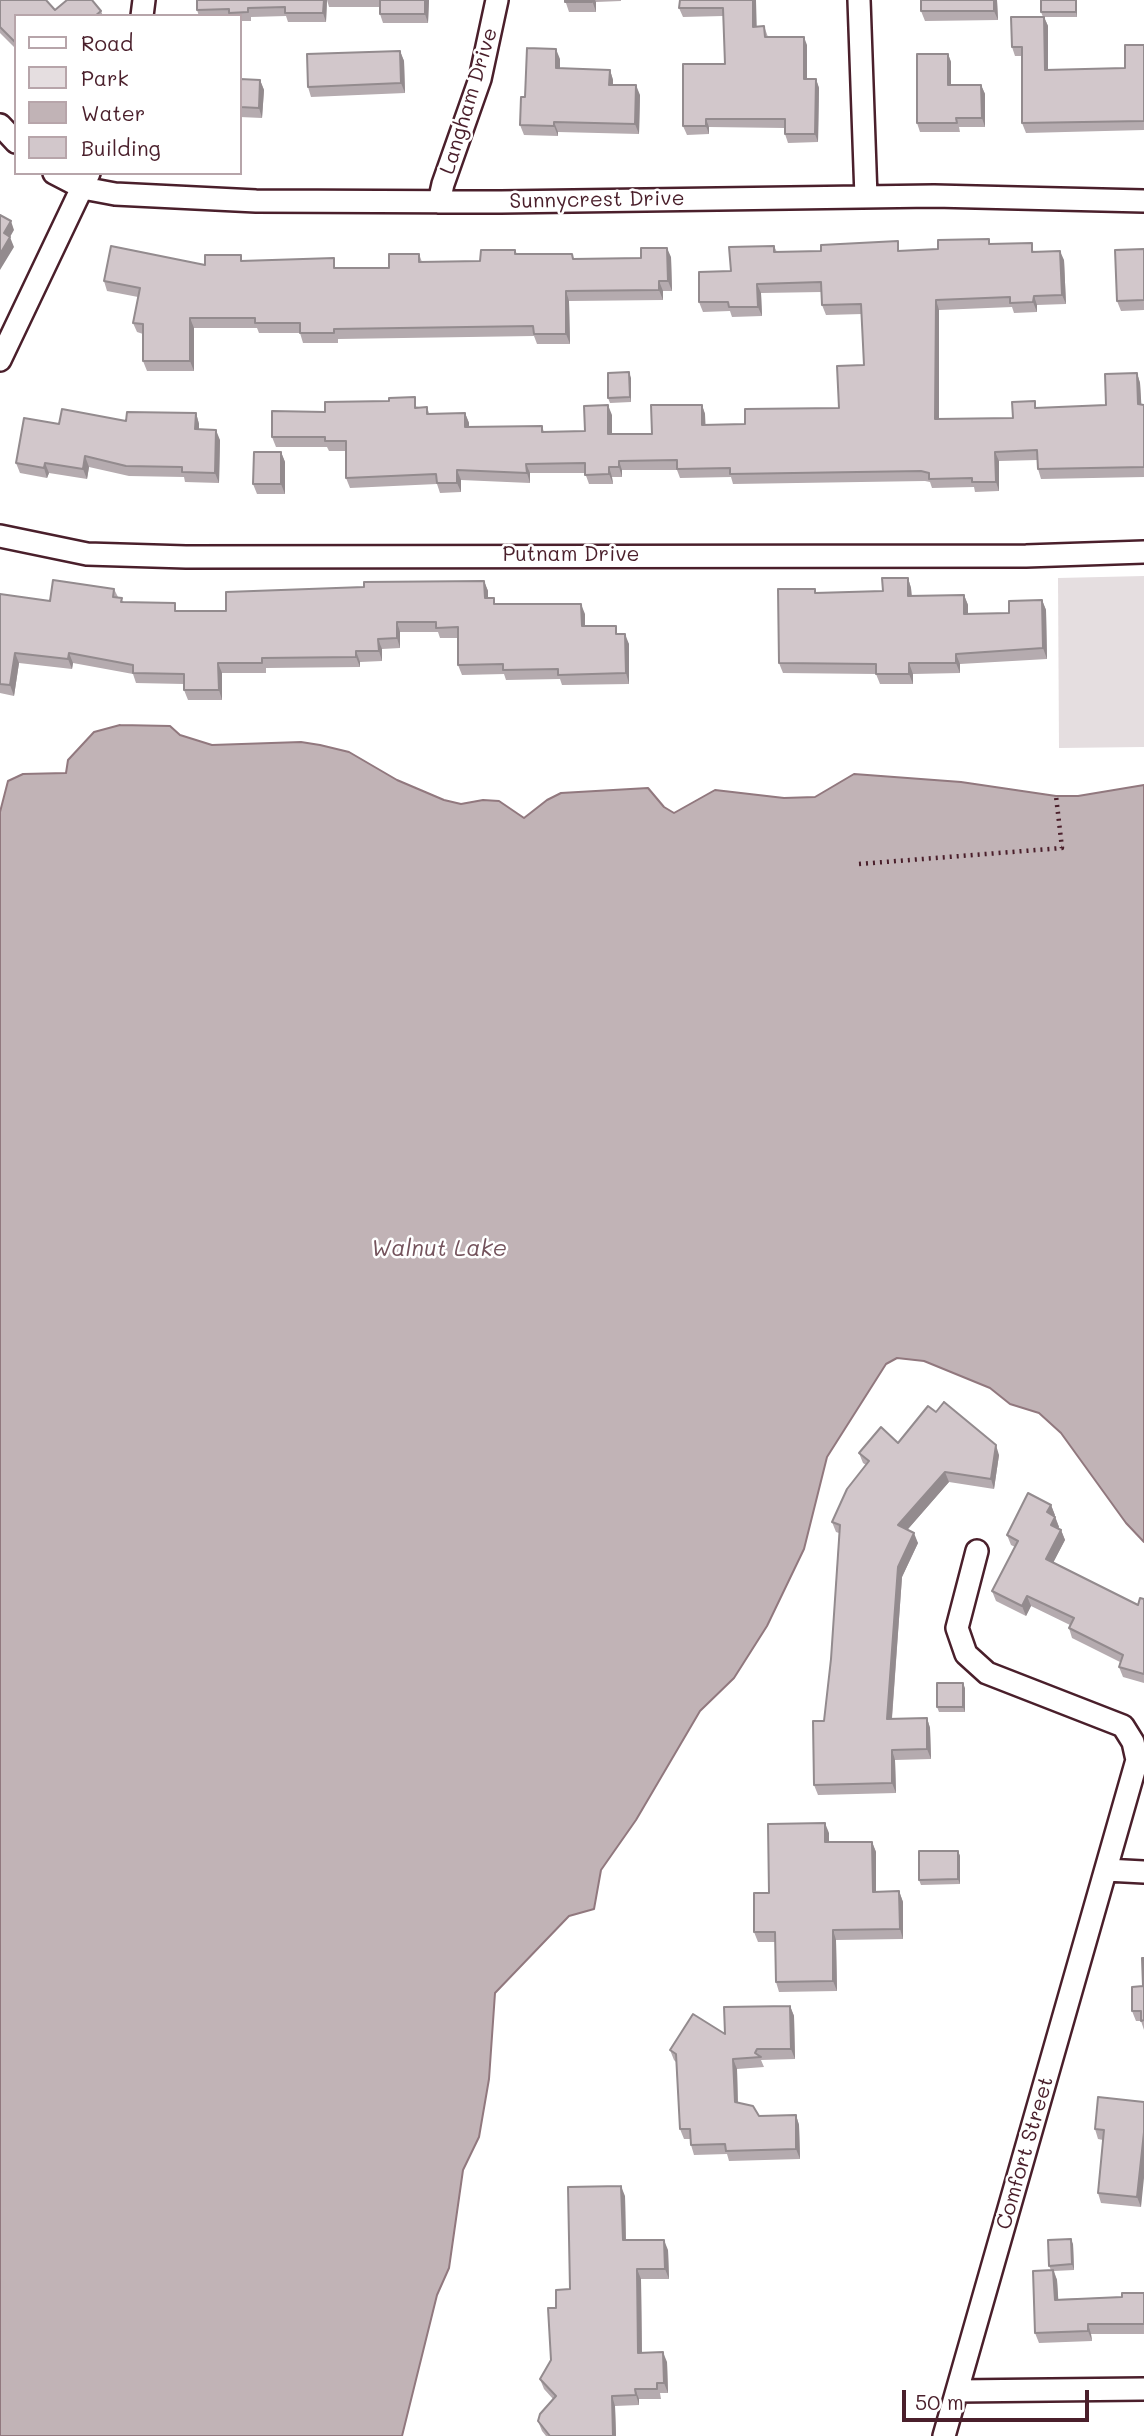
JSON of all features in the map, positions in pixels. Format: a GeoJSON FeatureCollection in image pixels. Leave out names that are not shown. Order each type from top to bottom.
{"type":"FeatureCollection","features":[{"type":"Feature","properties":{"kind":"street","name":"Langham Drive"},"geometry":{"type":"LineString","coordinates":[[439,202],[480,79],[497,0]]}},
{"type":"Feature","properties":{"kind":"street"},"geometry":{"type":"LineString","coordinates":[[859,0],[866,197]]}},
{"type":"Feature","properties":{"kind":"street"},"geometry":{"type":"LineString","coordinates":[[0,125],[14,140]]}},
{"type":"Feature","properties":{"kind":"street","name":"Sunnycrest Drive"},"geometry":{"type":"LineString","coordinates":[[62,175],[150,198],[439,202],[866,197],[1144,201]]}},
{"type":"Feature","properties":{"kind":"street"},"geometry":{"type":"LineString","coordinates":[[0,360],[86,181]]}},
{"type":"Feature","properties":{"kind":"street","name":"Putnam Drive"},"geometry":{"type":"LineString","coordinates":[[0,536],[87,554],[186,557],[1026,556],[1144,552]]}},
{"type":"Feature","properties":{"kind":"street","name":"Comfort Street"},"geometry":{"type":"LineString","coordinates":[[944,2436],[1137,1760],[1133,1742],[1123,1726],[987,1673],[966,1654],[957,1628],[977,1551]]}},
{"type":"Feature","properties":{"kind":"street"},"geometry":{"type":"LineString","coordinates":[[1106,1870],[1144,1872]]}},
{"type":"Feature","properties":{"kind":"street"},"geometry":{"type":"LineString","coordinates":[[957,2391],[1144,2389]]}},
{"type":"Feature","properties":{"kind":"path"},"geometry":{"type":"LineString","coordinates":[[859,864],[1062,848],[1056,796]]}},
{"type":"Feature","properties":{"kind":"green space"},"geometry":{"type":"Polygon","coordinates":[[[1144,576],[1144,747],[1059,748],[1058,578],[1144,576]]]}},
{"type":"Feature","properties":{"kind":"water","name":"Walnut Lake"},"geometry":{"type":"Polygon","coordinates":[[[120,725],[170,726],[180,735],[212,745],[301,742],[320,745],[349,752],[397,780],[444,800],[461,804],[483,800],[499,801],[524,818],[561,793],[648,788],[664,807],[674,813],[715,790],[784,798],[815,797],[854,774],[961,782],[1056,796],[1078,796],[1144,785],[1144,1542],[1126,1523],[1061,1433],[1039,1413],[1010,1404],[990,1388],[924,1361],[897,1358],[886,1364],[827,1457],[804,1549],[767,1626],[734,1678],[700,1711],[636,1820],[601,1870],[594,1909],[569,1916],[495,1993],[489,2079],[479,2137],[463,2170],[449,2268],[437,2295],[402,2436],[0,2436],[0,812],[8,781],[23,774],[66,773],[68,760],[94,732],[120,725]]]}},
{"type":"Feature","properties":{"kind":"building"},"geometry":{"type":"Polygon","coordinates":[[[0,0],[46,0],[55,10],[67,0],[92,0],[101,11],[97,14],[14,14],[14,41],[0,27],[0,0]]]}},
{"type":"Feature","properties":{"kind":"building"},"geometry":{"type":"Polygon","coordinates":[[[197,0],[324,0],[323,13],[285,13],[285,7],[248,8],[248,12],[229,13],[229,9],[197,10],[197,0]]]}},
{"type":"Feature","properties":{"kind":"building"},"geometry":{"type":"Polygon","coordinates":[[[380,0],[425,0],[425,14],[380,14],[380,0]]]}},
{"type":"Feature","properties":{"kind":"building"},"geometry":{"type":"Polygon","coordinates":[[[592,0],[592,2],[565,2],[592,0]]]}},
{"type":"Feature","properties":{"kind":"building"},"geometry":{"type":"Polygon","coordinates":[[[680,0],[753,0],[753,27],[764,26],[765,37],[804,37],[804,79],[816,79],[815,134],[785,134],[785,119],[706,119],[706,126],[683,126],[683,64],[725,64],[723,8],[679,8],[680,0]]]}},
{"type":"Feature","properties":{"kind":"building"},"geometry":{"type":"Polygon","coordinates":[[[921,0],[994,0],[994,11],[921,11],[921,0]]]}},
{"type":"Feature","properties":{"kind":"building"},"geometry":{"type":"Polygon","coordinates":[[[1041,0],[1076,0],[1076,12],[1041,12],[1041,0]]]}},
{"type":"Feature","properties":{"kind":"building"},"geometry":{"type":"Polygon","coordinates":[[[1011,17],[1044,17],[1045,70],[1125,68],[1125,45],[1144,45],[1144,121],[1022,123],[1022,47],[1012,47],[1011,17]]]}},
{"type":"Feature","properties":{"kind":"building"},"geometry":{"type":"Polygon","coordinates":[[[527,48],[556,49],[556,68],[610,70],[609,85],[636,85],[635,124],[554,122],[554,126],[520,125],[521,97],[525,97],[527,48]]]}},
{"type":"Feature","properties":{"kind":"building"},"geometry":{"type":"Polygon","coordinates":[[[400,51],[401,83],[308,87],[307,54],[400,51]]]}},
{"type":"Feature","properties":{"kind":"building"},"geometry":{"type":"Polygon","coordinates":[[[917,54],[948,54],[948,85],[981,85],[982,118],[956,118],[957,123],[917,123],[917,54]]]}},
{"type":"Feature","properties":{"kind":"building"},"geometry":{"type":"Polygon","coordinates":[[[242,79],[260,80],[259,108],[242,107],[242,79]]]}},
{"type":"Feature","properties":{"kind":"building"},"geometry":{"type":"Polygon","coordinates":[[[0,215],[11,221],[4,233],[10,237],[0,254],[0,215]]]}},
{"type":"Feature","properties":{"kind":"building"},"geometry":{"type":"Polygon","coordinates":[[[989,239],[989,244],[1032,243],[1032,252],[1060,251],[1062,295],[1034,296],[1033,302],[1010,303],[1010,297],[936,300],[935,419],[1013,418],[1012,402],[1035,401],[1035,408],[1106,405],[1105,374],[1137,373],[1138,404],[1144,405],[1144,467],[1038,469],[1037,450],[995,452],[996,482],[972,482],[972,478],[929,479],[929,473],[921,471],[730,474],[730,468],[677,469],[677,460],[619,461],[619,467],[609,467],[609,474],[585,475],[585,463],[526,464],[527,473],[457,470],[457,483],[437,483],[436,474],[346,478],[346,441],[325,441],[325,437],[272,437],[272,411],[325,412],[325,402],[389,401],[389,398],[415,397],[415,408],[427,407],[427,414],[465,413],[465,427],[542,426],[542,432],[585,431],[584,406],[608,405],[608,434],[652,434],[651,405],[702,405],[702,425],[745,424],[745,409],[839,408],[837,366],[864,365],[861,304],[822,305],[821,282],[757,284],[758,307],[729,307],[728,302],[699,302],[699,272],[731,271],[729,247],[774,246],[774,252],[821,251],[821,245],[898,241],[898,251],[938,249],[938,240],[989,239]]]}},
{"type":"Feature","properties":{"kind":"building"},"geometry":{"type":"Polygon","coordinates":[[[111,246],[205,265],[205,255],[241,255],[241,261],[334,258],[334,268],[389,268],[389,254],[419,254],[419,262],[480,261],[481,250],[515,250],[515,254],[572,254],[573,259],[641,258],[641,248],[667,248],[668,281],[659,281],[659,290],[566,291],[566,334],[534,334],[533,326],[334,329],[334,333],[300,333],[300,323],[255,323],[255,318],[190,318],[190,361],[143,361],[143,324],[133,323],[140,288],[104,281],[111,246]]]}},
{"type":"Feature","properties":{"kind":"building"},"geometry":{"type":"Polygon","coordinates":[[[1144,249],[1144,300],[1117,301],[1115,250],[1144,249]]]}},
{"type":"Feature","properties":{"kind":"building"},"geometry":{"type":"Polygon","coordinates":[[[629,372],[630,397],[608,398],[608,373],[629,372]]]}},
{"type":"Feature","properties":{"kind":"building"},"geometry":{"type":"Polygon","coordinates":[[[62,409],[126,421],[127,412],[196,413],[195,429],[216,430],[215,473],[182,472],[182,467],[126,466],[85,456],[83,469],[45,463],[44,468],[16,463],[24,418],[59,424],[62,409]]]}},
{"type":"Feature","properties":{"kind":"building"},"geometry":{"type":"Polygon","coordinates":[[[254,452],[281,452],[281,484],[253,484],[254,452]]]}},
{"type":"Feature","properties":{"kind":"building"},"geometry":{"type":"Polygon","coordinates":[[[882,578],[908,578],[908,596],[964,595],[964,614],[1009,613],[1009,601],[1042,600],[1043,648],[956,654],[956,663],[909,663],[909,674],[876,674],[876,664],[779,663],[778,589],[815,589],[815,593],[883,591],[882,578]]]}},
{"type":"Feature","properties":{"kind":"building"},"geometry":{"type":"Polygon","coordinates":[[[53,580],[114,589],[113,597],[122,598],[121,602],[175,603],[175,611],[226,611],[226,592],[364,587],[364,582],[484,581],[485,598],[494,598],[494,604],[581,604],[582,626],[616,626],[616,634],[625,634],[626,673],[558,675],[558,669],[503,670],[503,664],[458,665],[458,627],[436,628],[436,622],[397,622],[397,638],[378,639],[379,651],[356,651],[356,657],[262,658],[262,663],[218,663],[219,690],[184,690],[184,674],[133,673],[133,665],[69,653],[68,659],[15,653],[10,685],[0,684],[0,594],[50,601],[53,580]]]}},
{"type":"Feature","properties":{"kind":"building"},"geometry":{"type":"Polygon","coordinates":[[[944,1402],[996,1445],[991,1479],[945,1472],[898,1525],[914,1533],[898,1567],[887,1719],[927,1718],[927,1749],[892,1750],[892,1783],[814,1785],[813,1721],[824,1721],[831,1659],[840,1525],[832,1522],[847,1489],[869,1461],[859,1453],[881,1427],[898,1443],[928,1406],[936,1412],[944,1402]]]}},
{"type":"Feature","properties":{"kind":"building"},"geometry":{"type":"Polygon","coordinates":[[[1028,1493],[1051,1505],[1047,1512],[1055,1517],[1051,1525],[1061,1530],[1046,1559],[1138,1605],[1140,1598],[1144,1599],[1144,1674],[1119,1667],[1123,1655],[1069,1628],[1074,1618],[1027,1596],[1022,1606],[992,1591],[1018,1541],[1007,1535],[1028,1493]]]}},
{"type":"Feature","properties":{"kind":"building"},"geometry":{"type":"Polygon","coordinates":[[[937,1683],[963,1683],[963,1707],[937,1707],[937,1683]]]}},
{"type":"Feature","properties":{"kind":"building"},"geometry":{"type":"Polygon","coordinates":[[[825,1823],[825,1842],[872,1842],[873,1892],[899,1891],[900,1929],[833,1930],[833,1981],[776,1982],[775,1932],[754,1932],[754,1893],[769,1893],[768,1824],[825,1823]]]}},
{"type":"Feature","properties":{"kind":"building"},"geometry":{"type":"Polygon","coordinates":[[[919,1851],[958,1851],[958,1879],[919,1880],[919,1851]]]}},
{"type":"Feature","properties":{"kind":"building"},"geometry":{"type":"Polygon","coordinates":[[[1144,1958],[1144,2020],[1141,2021],[1141,2011],[1132,2011],[1132,1987],[1143,1986],[1144,1958]]]}},
{"type":"Feature","properties":{"kind":"building"},"geometry":{"type":"Polygon","coordinates":[[[790,2006],[791,2049],[757,2049],[755,2053],[761,2057],[733,2059],[735,2102],[753,2106],[759,2116],[796,2115],[796,2149],[726,2151],[725,2144],[691,2145],[690,2129],[680,2129],[676,2054],[670,2050],[693,2014],[725,2034],[724,2007],[790,2006]]]}},
{"type":"Feature","properties":{"kind":"building"},"geometry":{"type":"Polygon","coordinates":[[[1098,2097],[1144,2102],[1144,2132],[1137,2197],[1098,2193],[1104,2130],[1095,2129],[1098,2097]]]}},
{"type":"Feature","properties":{"kind":"building"},"geometry":{"type":"Polygon","coordinates":[[[621,2186],[623,2240],[664,2240],[665,2269],[637,2269],[638,2353],[663,2352],[664,2383],[657,2383],[657,2389],[635,2389],[636,2395],[612,2396],[613,2436],[550,2436],[538,2421],[540,2414],[556,2396],[540,2379],[551,2360],[548,2308],[556,2308],[556,2290],[570,2289],[568,2187],[621,2186]]]}},
{"type":"Feature","properties":{"kind":"building"},"geometry":{"type":"Polygon","coordinates":[[[1071,2239],[1072,2264],[1049,2266],[1048,2240],[1071,2239]]]}},
{"type":"Feature","properties":{"kind":"building"},"geometry":{"type":"Polygon","coordinates":[[[1053,2270],[1055,2300],[1122,2297],[1122,2293],[1144,2293],[1144,2324],[1088,2324],[1088,2331],[1035,2333],[1033,2271],[1053,2270]]]}}]}
